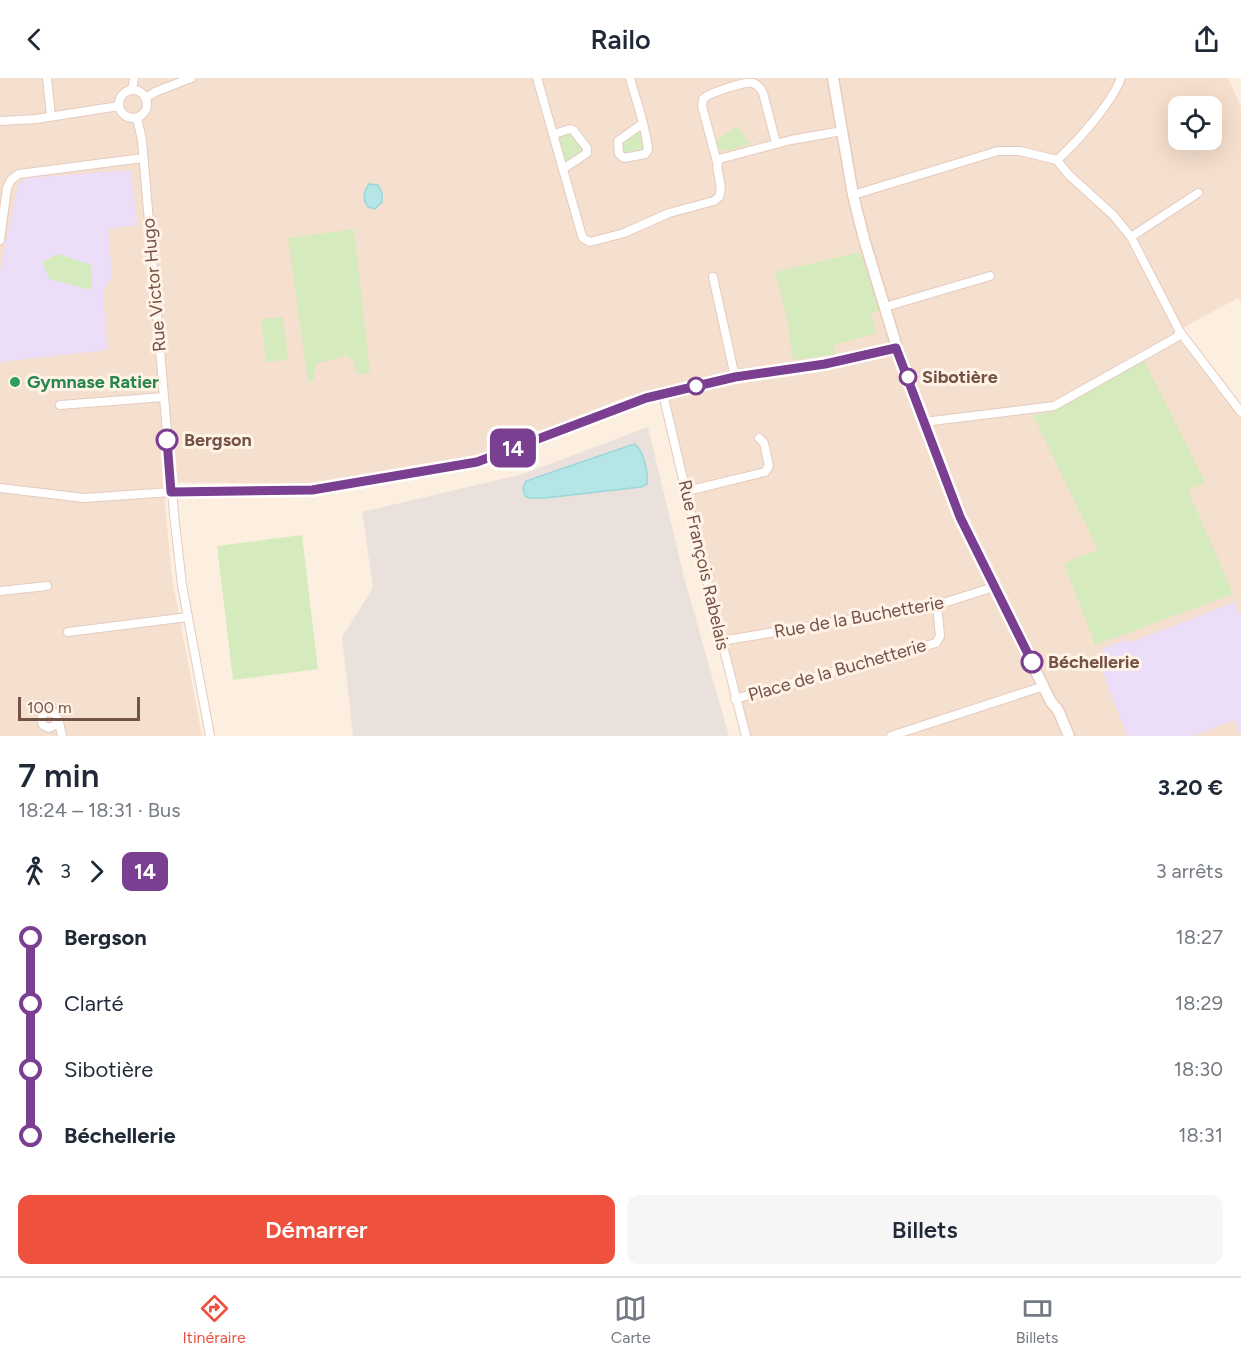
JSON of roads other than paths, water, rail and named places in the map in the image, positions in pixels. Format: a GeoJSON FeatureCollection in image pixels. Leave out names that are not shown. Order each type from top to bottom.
{"type":"FeatureCollection","features":[{"type":"Feature","properties":{"kind":"street"},"geometry":{"type":"LineString","coordinates":[[47,78],[51,116]]}},
{"type":"Feature","properties":{"kind":"street"},"geometry":{"type":"LineString","coordinates":[[132,90],[135,78]]}},
{"type":"Feature","properties":{"kind":"street"},"geometry":{"type":"LineString","coordinates":[[146,98],[155,92],[191,78]]}},
{"type":"Feature","properties":{"kind":"street"},"geometry":{"type":"LineString","coordinates":[[537,78],[582,236],[590,242],[624,233],[669,213],[714,201],[719,197],[722,193],[717,162],[702,106],[703,99],[710,94],[749,83],[759,87],[763,93],[776,143]]}},
{"type":"Feature","properties":{"kind":"street"},"geometry":{"type":"LineString","coordinates":[[630,78],[642,124],[648,150],[645,154],[624,158],[619,154],[618,141],[642,124]]}},
{"type":"Feature","properties":{"kind":"street"},"geometry":{"type":"LineString","coordinates":[[833,78],[853,195],[896,348],[960,517],[1069,736]]}},
{"type":"Feature","properties":{"kind":"street"},"geometry":{"type":"LineString","coordinates":[[1057,160],[1112,96],[1121,78]]}},
{"type":"Feature","properties":{"kind":"street"},"geometry":{"type":"LineString","coordinates":[[132,90],[143,93],[148,103],[145,113],[136,118],[125,116],[119,106],[124,94],[132,90]]}},
{"type":"Feature","properties":{"kind":"street"},"geometry":{"type":"LineString","coordinates":[[0,121],[119,106]]}},
{"type":"Feature","properties":{"kind":"street","name":"Rue Victor Hugo"},"geometry":{"type":"LineString","coordinates":[[136,118],[142,140],[171,492],[182,585],[210,736]]}},
{"type":"Feature","properties":{"kind":"street"},"geometry":{"type":"LineString","coordinates":[[554,134],[573,130],[587,148],[587,153],[563,169]]}},
{"type":"Feature","properties":{"kind":"street"},"geometry":{"type":"LineString","coordinates":[[717,162],[719,159],[776,143],[842,132]]}},
{"type":"Feature","properties":{"kind":"street"},"geometry":{"type":"LineString","coordinates":[[853,195],[998,151],[1020,151],[1057,160],[1068,174],[1113,215],[1131,237],[1180,332],[1241,412]]}},
{"type":"Feature","properties":{"kind":"street"},"geometry":{"type":"LineString","coordinates":[[0,240],[7,188],[11,180],[19,174],[143,158]]}},
{"type":"Feature","properties":{"kind":"street"},"geometry":{"type":"LineString","coordinates":[[1131,237],[1198,193]]}},
{"type":"Feature","properties":{"kind":"street"},"geometry":{"type":"LineString","coordinates":[[885,308],[990,276]]}},
{"type":"Feature","properties":{"kind":"street"},"geometry":{"type":"LineString","coordinates":[[712,277],[735,377]]}},
{"type":"Feature","properties":{"kind":"street"},"geometry":{"type":"LineString","coordinates":[[924,422],[1054,406],[1177,337],[1180,332]]}},
{"type":"Feature","properties":{"kind":"street"},"geometry":{"type":"LineString","coordinates":[[0,488],[84,498],[171,492],[312,490],[477,462],[620,407],[663,394],[735,377],[825,364],[896,348]]}},
{"type":"Feature","properties":{"kind":"street","name":"Rue François Rabelais"},"geometry":{"type":"LineString","coordinates":[[663,394],[735,699],[746,736]]}},
{"type":"Feature","properties":{"kind":"street"},"geometry":{"type":"LineString","coordinates":[[60,405],[164,397]]}},
{"type":"Feature","properties":{"kind":"street"},"geometry":{"type":"LineString","coordinates":[[687,491],[765,472],[769,466],[765,447],[759,438]]}},
{"type":"Feature","properties":{"kind":"street"},"geometry":{"type":"LineString","coordinates":[[0,591],[47,586]]}},
{"type":"Feature","properties":{"kind":"street","name":"Rue de la Buchetterie"},"geometry":{"type":"LineString","coordinates":[[722,641],[937,605],[994,587]]}},
{"type":"Feature","properties":{"kind":"street","name":"Place de la Buchetterie"},"geometry":{"type":"LineString","coordinates":[[735,699],[936,643],[940,636],[937,605]]}},
{"type":"Feature","properties":{"kind":"street"},"geometry":{"type":"LineString","coordinates":[[68,632],[188,617]]}},
{"type":"Feature","properties":{"kind":"street"},"geometry":{"type":"LineString","coordinates":[[891,736],[1044,686]]}},
{"type":"Feature","properties":{"kind":"street"},"geometry":{"type":"LineString","coordinates":[[58,719],[62,736]]}},
{"type":"Feature","properties":{"kind":"water"},"geometry":{"type":"Polygon","coordinates":[[[369,184],[378,185],[382,193],[382,202],[375,209],[368,207],[364,198],[369,184]]]}},
{"type":"Feature","properties":{"kind":"water"},"geometry":{"type":"Polygon","coordinates":[[[634,444],[643,456],[647,474],[647,484],[641,487],[545,498],[525,496],[523,488],[526,481],[634,444]]]}},
{"type":"Feature","properties":{"kind":"place","name":"Sibotière"},"geometry":{"type":"Point","coordinates":[908,377]}},
{"type":"Feature","properties":{"kind":"place","name":"Gymnase Ratier"},"geometry":{"type":"Point","coordinates":[15,382]}},
{"type":"Feature","properties":{"kind":"place","name":"Bergson"},"geometry":{"type":"Point","coordinates":[167,440]}},
{"type":"Feature","properties":{"kind":"place","name":"Béchellerie"},"geometry":{"type":"Point","coordinates":[1032,662]}}]}
